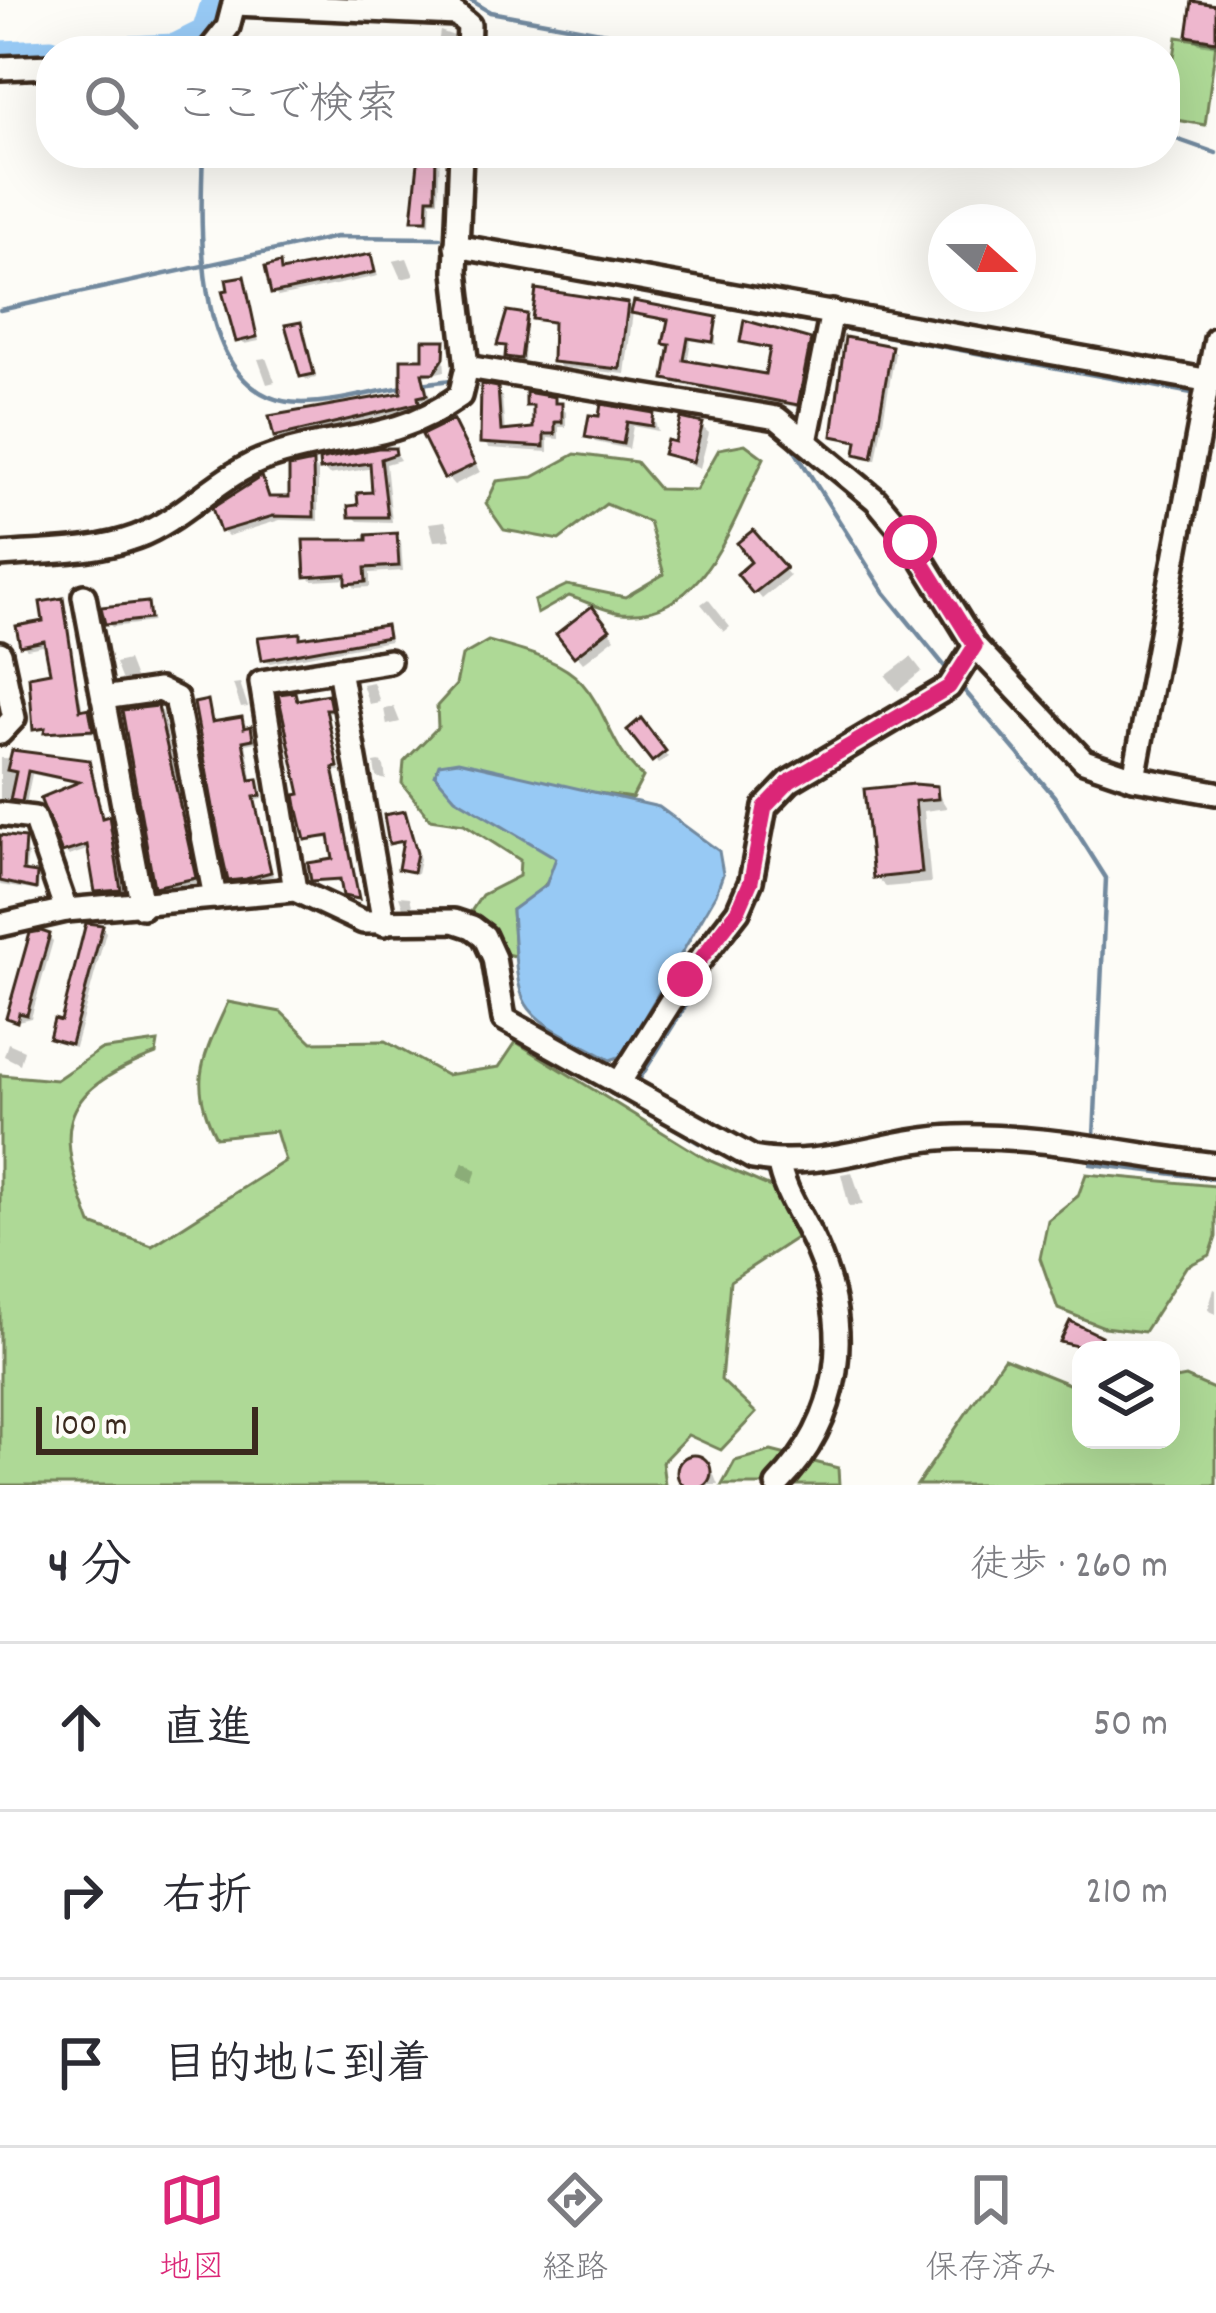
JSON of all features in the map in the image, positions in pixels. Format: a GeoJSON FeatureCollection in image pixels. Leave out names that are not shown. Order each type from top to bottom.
{"type":"FeatureCollection","features":[{"type":"Feature","properties":{"kind":"street"},"geometry":{"type":"LineString","coordinates":[[221,36],[235,2],[456,14],[469,25],[469,36]]}},
{"type":"Feature","properties":{"kind":"street"},"geometry":{"type":"LineString","coordinates":[[0,68],[36,67]]}},
{"type":"Feature","properties":{"kind":"street"},"geometry":{"type":"LineString","coordinates":[[0,555],[90,548],[137,537],[271,456],[386,434],[423,422],[460,396],[466,367],[456,246],[460,168]]}},
{"type":"Feature","properties":{"kind":"street"},"geometry":{"type":"LineString","coordinates":[[456,246],[831,322],[1209,388]]}},
{"type":"Feature","properties":{"kind":"street"},"geometry":{"type":"LineString","coordinates":[[807,437],[831,322]]}},
{"type":"Feature","properties":{"kind":"street"},"geometry":{"type":"LineString","coordinates":[[1134,778],[1216,339]]}},
{"type":"Feature","properties":{"kind":"street"},"geometry":{"type":"LineString","coordinates":[[466,367],[747,409],[777,418],[807,437],[876,500],[910,542],[975,646],[1084,761],[1134,778],[1216,793]]}},
{"type":"Feature","properties":{"kind":"street"},"geometry":{"type":"LineString","coordinates":[[84,596],[142,907]]}},
{"type":"Feature","properties":{"kind":"street"},"geometry":{"type":"LineString","coordinates":[[619,1083],[685,979],[738,911],[751,881],[765,807],[790,781],[955,680],[975,646]]}},
{"type":"Feature","properties":{"kind":"street"},"geometry":{"type":"LineString","coordinates":[[0,652],[14,718],[0,733]]}},
{"type":"Feature","properties":{"kind":"street"},"geometry":{"type":"LineString","coordinates":[[295,890],[261,682],[389,661]]}},
{"type":"Feature","properties":{"kind":"street"},"geometry":{"type":"LineString","coordinates":[[339,669],[384,924]]}},
{"type":"Feature","properties":{"kind":"street"},"geometry":{"type":"LineString","coordinates":[[103,698],[159,690],[176,698],[215,897]]}},
{"type":"Feature","properties":{"kind":"street"},"geometry":{"type":"LineString","coordinates":[[0,814],[34,818],[66,910]]}},
{"type":"Feature","properties":{"kind":"street"},"geometry":{"type":"LineString","coordinates":[[0,926],[66,910],[142,907],[295,890],[363,922],[454,922],[472,927],[494,958],[504,1018],[710,1139],[779,1163],[952,1137],[1216,1165]]}},
{"type":"Feature","properties":{"kind":"street"},"geometry":{"type":"LineString","coordinates":[[777,1485],[821,1420],[839,1371],[841,1342],[826,1268],[782,1182],[779,1163]]}},
{"type":"Feature","properties":{"kind":"green space"},"geometry":{"type":"Polygon","coordinates":[[[1180,37],[1216,43],[1205,125],[1180,121],[1180,37]]]}},
{"type":"Feature","properties":{"kind":"green space"},"geometry":{"type":"Polygon","coordinates":[[[745,444],[764,458],[713,560],[675,600],[651,611],[622,613],[569,596],[537,614],[534,601],[567,585],[625,597],[664,574],[649,522],[606,504],[559,540],[504,530],[486,504],[497,481],[533,477],[575,454],[636,462],[659,489],[696,490],[719,449],[745,444]]]}},
{"type":"Feature","properties":{"kind":"green space"},"geometry":{"type":"Polygon","coordinates":[[[488,641],[538,656],[573,674],[591,694],[623,754],[643,777],[632,798],[578,790],[542,845],[556,858],[552,876],[512,910],[515,956],[501,953],[490,926],[470,913],[482,895],[519,876],[520,860],[464,824],[430,819],[402,783],[404,762],[438,727],[437,706],[456,685],[462,656],[488,641]]]}},
{"type":"Feature","properties":{"kind":"green space"},"geometry":{"type":"Polygon","coordinates":[[[228,1002],[281,1012],[312,1042],[385,1041],[446,1075],[499,1067],[516,1042],[706,1159],[775,1189],[799,1236],[730,1281],[721,1380],[756,1413],[721,1450],[688,1435],[662,1462],[665,1485],[0,1485],[0,1075],[56,1080],[100,1050],[158,1042],[156,1054],[97,1084],[81,1100],[69,1139],[91,1224],[152,1246],[285,1161],[276,1131],[216,1137],[207,1117],[202,1069],[228,1002]]]}},
{"type":"Feature","properties":{"kind":"green space"},"geometry":{"type":"Polygon","coordinates":[[[1086,1174],[1216,1186],[1216,1237],[1210,1255],[1186,1267],[1144,1332],[1104,1327],[1058,1309],[1040,1258],[1048,1220],[1078,1196],[1086,1174]]]}},
{"type":"Feature","properties":{"kind":"green space"},"geometry":{"type":"Polygon","coordinates":[[[1004,1358],[1072,1385],[1072,1449],[1180,1449],[1180,1378],[1216,1390],[1216,1485],[917,1485],[1004,1358]]]}},
{"type":"Feature","properties":{"kind":"green space"},"geometry":{"type":"Polygon","coordinates":[[[771,1451],[838,1468],[839,1485],[722,1485],[735,1461],[771,1451]]]}},
{"type":"Feature","properties":{"kind":"water"},"geometry":{"type":"Polygon","coordinates":[[[458,761],[659,807],[719,851],[723,874],[716,894],[622,1056],[610,1060],[556,1030],[528,1007],[517,973],[512,910],[546,885],[556,858],[455,798],[435,775],[439,764],[458,761]]]}},
{"type":"Feature","properties":{"kind":"building"},"geometry":{"type":"Polygon","coordinates":[[[1192,1],[1216,5],[1216,41],[1187,36],[1192,1]]]}},
{"type":"Feature","properties":{"kind":"building"},"geometry":{"type":"Polygon","coordinates":[[[417,168],[436,168],[435,198],[428,198],[427,220],[412,220],[417,168]]]}},
{"type":"Feature","properties":{"kind":"building"},"geometry":{"type":"Polygon","coordinates":[[[371,254],[375,272],[271,294],[265,267],[280,263],[281,271],[371,254]]]}},
{"type":"Feature","properties":{"kind":"building"},"geometry":{"type":"Polygon","coordinates":[[[244,276],[257,337],[236,342],[222,291],[228,290],[226,279],[244,276]]]}},
{"type":"Feature","properties":{"kind":"building"},"geometry":{"type":"Polygon","coordinates":[[[536,289],[628,303],[620,369],[552,362],[553,322],[532,319],[536,289]]]}},
{"type":"Feature","properties":{"kind":"building"},"geometry":{"type":"Polygon","coordinates":[[[634,301],[717,317],[713,342],[688,338],[684,360],[765,374],[770,348],[740,342],[744,320],[811,339],[798,405],[664,379],[670,345],[663,344],[668,320],[631,313],[634,301]]]}},
{"type":"Feature","properties":{"kind":"building"},"geometry":{"type":"Polygon","coordinates":[[[507,311],[527,314],[521,359],[505,357],[506,346],[497,345],[507,311]]]}},
{"type":"Feature","properties":{"kind":"building"},"geometry":{"type":"Polygon","coordinates":[[[301,322],[314,374],[300,377],[285,325],[301,322]]]}},
{"type":"Feature","properties":{"kind":"building"},"geometry":{"type":"Polygon","coordinates":[[[845,337],[892,346],[872,458],[855,454],[857,441],[832,436],[845,337]]]}},
{"type":"Feature","properties":{"kind":"building"},"geometry":{"type":"Polygon","coordinates":[[[423,340],[445,340],[444,358],[434,373],[422,373],[427,395],[418,397],[419,403],[274,437],[269,416],[401,393],[401,359],[423,359],[423,340]]]}},
{"type":"Feature","properties":{"kind":"building"},"geometry":{"type":"Polygon","coordinates":[[[481,384],[498,387],[501,431],[533,428],[533,406],[526,406],[526,392],[555,397],[555,403],[562,403],[562,422],[555,422],[555,434],[544,434],[544,447],[480,443],[481,384]]]}},
{"type":"Feature","properties":{"kind":"building"},"geometry":{"type":"Polygon","coordinates":[[[601,404],[654,413],[652,426],[627,422],[623,444],[585,437],[589,415],[599,416],[601,404]]]}},
{"type":"Feature","properties":{"kind":"building"},"geometry":{"type":"Polygon","coordinates":[[[681,418],[703,423],[693,462],[663,454],[667,440],[675,442],[681,418]]]}},
{"type":"Feature","properties":{"kind":"building"},"geometry":{"type":"Polygon","coordinates":[[[453,420],[475,464],[444,479],[422,435],[453,420]]]}},
{"type":"Feature","properties":{"kind":"building"},"geometry":{"type":"Polygon","coordinates":[[[395,448],[396,454],[381,459],[388,517],[349,517],[348,506],[358,505],[357,493],[372,492],[370,463],[320,470],[319,460],[395,448]]]}},
{"type":"Feature","properties":{"kind":"building"},"geometry":{"type":"Polygon","coordinates":[[[313,462],[314,517],[273,516],[220,532],[212,508],[262,476],[269,497],[289,497],[289,467],[313,462]]]}},
{"type":"Feature","properties":{"kind":"building"},"geometry":{"type":"Polygon","coordinates":[[[753,530],[786,568],[753,594],[737,574],[751,562],[737,543],[753,530]]]}},
{"type":"Feature","properties":{"kind":"building"},"geometry":{"type":"Polygon","coordinates":[[[397,533],[399,566],[365,568],[366,582],[346,584],[346,574],[305,577],[303,540],[367,540],[367,535],[397,533]]]}},
{"type":"Feature","properties":{"kind":"building"},"geometry":{"type":"Polygon","coordinates":[[[63,598],[80,710],[89,708],[93,730],[44,733],[45,728],[33,730],[29,676],[50,672],[44,641],[20,646],[16,626],[43,621],[40,602],[63,598]]]}},
{"type":"Feature","properties":{"kind":"building"},"geometry":{"type":"Polygon","coordinates":[[[148,602],[150,619],[105,624],[101,607],[148,602]]]}},
{"type":"Feature","properties":{"kind":"building"},"geometry":{"type":"Polygon","coordinates":[[[592,606],[610,629],[574,657],[556,634],[592,606]]]}},
{"type":"Feature","properties":{"kind":"building"},"geometry":{"type":"Polygon","coordinates":[[[386,625],[388,637],[262,660],[258,637],[300,633],[300,638],[386,625]]]}},
{"type":"Feature","properties":{"kind":"building"},"geometry":{"type":"Polygon","coordinates":[[[295,692],[297,700],[328,694],[331,709],[326,709],[338,767],[333,768],[359,899],[343,896],[340,879],[311,881],[308,863],[333,859],[329,836],[305,840],[297,806],[295,795],[300,794],[278,694],[295,692]]]}},
{"type":"Feature","properties":{"kind":"building"},"geometry":{"type":"Polygon","coordinates":[[[208,700],[212,722],[242,717],[244,728],[251,726],[253,739],[243,741],[250,780],[258,779],[261,796],[254,797],[271,872],[228,881],[194,703],[208,700]]]}},
{"type":"Feature","properties":{"kind":"building"},"geometry":{"type":"Polygon","coordinates":[[[158,706],[196,878],[154,887],[122,710],[158,706]]]}},
{"type":"Feature","properties":{"kind":"building"},"geometry":{"type":"Polygon","coordinates":[[[641,718],[666,751],[652,762],[627,730],[641,718]]]}},
{"type":"Feature","properties":{"kind":"building"},"geometry":{"type":"Polygon","coordinates":[[[12,750],[89,760],[102,818],[109,816],[121,890],[95,892],[87,845],[62,853],[40,798],[79,782],[28,771],[22,802],[10,800],[16,772],[7,770],[12,750]]]}},
{"type":"Feature","properties":{"kind":"building"},"geometry":{"type":"Polygon","coordinates":[[[937,786],[938,799],[915,801],[922,873],[873,878],[864,789],[937,786]]]}},
{"type":"Feature","properties":{"kind":"building"},"geometry":{"type":"Polygon","coordinates":[[[405,811],[417,853],[413,872],[398,869],[403,841],[389,844],[384,815],[405,811]]]}},
{"type":"Feature","properties":{"kind":"building"},"geometry":{"type":"Polygon","coordinates":[[[0,835],[25,838],[23,871],[37,873],[36,889],[0,881],[0,835]]]}},
{"type":"Feature","properties":{"kind":"building"},"geometry":{"type":"Polygon","coordinates":[[[86,923],[103,925],[71,1044],[49,1038],[54,1019],[61,1021],[86,923]]]}},
{"type":"Feature","properties":{"kind":"building"},"geometry":{"type":"Polygon","coordinates":[[[30,933],[50,934],[27,1015],[19,1013],[17,1022],[6,1018],[30,933]]]}},
{"type":"Feature","properties":{"kind":"building"},"geometry":{"type":"Polygon","coordinates":[[[1070,1321],[1101,1336],[1098,1341],[1060,1342],[1070,1321]]]}},
{"type":"Feature","properties":{"kind":"building"},"geometry":{"type":"Polygon","coordinates":[[[694,1455],[709,1466],[704,1485],[684,1485],[677,1472],[682,1460],[694,1455]]]}},
{"type":"Feature","properties":{"kind":"waterway"},"geometry":{"type":"LineString","coordinates":[[197,36],[205,32],[215,0]]}},
{"type":"Feature","properties":{"kind":"waterway"},"geometry":{"type":"LineString","coordinates":[[470,0],[490,12],[622,36]]}},
{"type":"Feature","properties":{"kind":"waterway"},"geometry":{"type":"LineString","coordinates":[[0,54],[36,53]]}},
{"type":"Feature","properties":{"kind":"waterway"},"geometry":{"type":"LineString","coordinates":[[1180,140],[1216,153]]}},
{"type":"Feature","properties":{"kind":"waterway"},"geometry":{"type":"LineString","coordinates":[[203,168],[204,264],[210,305],[222,343],[240,374],[266,395],[302,403],[404,387]]}},
{"type":"Feature","properties":{"kind":"waterway"},"geometry":{"type":"LineString","coordinates":[[0,310],[336,237],[440,238]]}},
{"type":"Feature","properties":{"kind":"waterway"},"geometry":{"type":"LineString","coordinates":[[465,259],[820,324]]}},
{"type":"Feature","properties":{"kind":"waterway"},"geometry":{"type":"LineString","coordinates":[[837,327],[1197,394]]}},
{"type":"Feature","properties":{"kind":"waterway"},"geometry":{"type":"LineString","coordinates":[[421,384],[451,380]]}},
{"type":"Feature","properties":{"kind":"waterway"},"geometry":{"type":"LineString","coordinates":[[790,443],[884,592],[951,674]]}},
{"type":"Feature","properties":{"kind":"waterway"},"geometry":{"type":"LineString","coordinates":[[958,683],[1054,796],[1106,878],[1094,1137]]}},
{"type":"Feature","properties":{"kind":"waterway"},"geometry":{"type":"LineString","coordinates":[[637,1083],[702,979]]}},
{"type":"Feature","properties":{"kind":"waterway"},"geometry":{"type":"LineString","coordinates":[[635,1104],[699,1143]]}},
{"type":"Feature","properties":{"kind":"waterway"},"geometry":{"type":"LineString","coordinates":[[995,1148],[1055,1155]]}},
{"type":"Feature","properties":{"kind":"waterway"},"geometry":{"type":"LineString","coordinates":[[930,1150],[938,1149]]}},
{"type":"Feature","properties":{"kind":"waterway"},"geometry":{"type":"LineString","coordinates":[[882,1158],[919,1152]]}},
{"type":"Feature","properties":{"kind":"waterway"},"geometry":{"type":"LineString","coordinates":[[1075,1157],[1123,1162]]}},
{"type":"Feature","properties":{"kind":"waterway"},"geometry":{"type":"LineString","coordinates":[[1091,1164],[1216,1179]]}},
{"type":"Feature","properties":{"kind":"waterway"},"geometry":{"type":"LineString","coordinates":[[742,1165],[771,1175]]}},
{"type":"Feature","properties":{"kind":"route"},"geometry":{"type":"LineString","coordinates":[[685,979],[738,911],[751,881],[765,807],[790,781],[949,687],[975,646],[910,542]]}}]}
